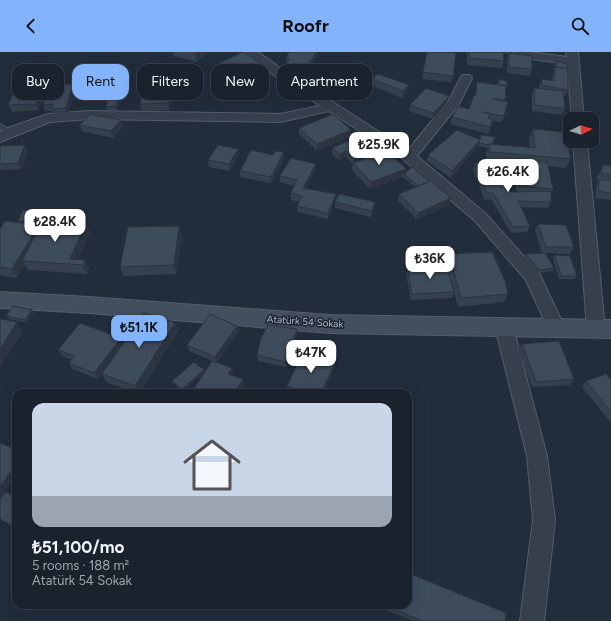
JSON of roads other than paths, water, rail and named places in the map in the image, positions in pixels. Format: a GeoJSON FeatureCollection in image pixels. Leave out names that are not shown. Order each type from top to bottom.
{"type":"FeatureCollection","features":[{"type":"Feature","properties":{"kind":"street"},"geometry":{"type":"LineString","coordinates":[[251,52],[283,76],[409,157],[480,217],[533,277],[556,328]]}},
{"type":"Feature","properties":{"kind":"street"},"geometry":{"type":"LineString","coordinates":[[519,54],[573,56],[577,112]]}},
{"type":"Feature","properties":{"kind":"street"},"geometry":{"type":"LineString","coordinates":[[409,157],[454,101],[466,78]]}},
{"type":"Feature","properties":{"kind":"street"},"geometry":{"type":"LineString","coordinates":[[3,132],[48,118],[89,116],[280,118],[332,107]]}},
{"type":"Feature","properties":{"kind":"street"},"geometry":{"type":"LineString","coordinates":[[581,148],[604,329]]}},
{"type":"Feature","properties":{"kind":"street","name":"Atatürk 54 Sokak"},"geometry":{"type":"LineString","coordinates":[[0,300],[89,305],[330,324],[604,329]]}},
{"type":"Feature","properties":{"kind":"street"},"geometry":{"type":"LineString","coordinates":[[504,327],[537,456],[544,520],[532,621]]}}]}
